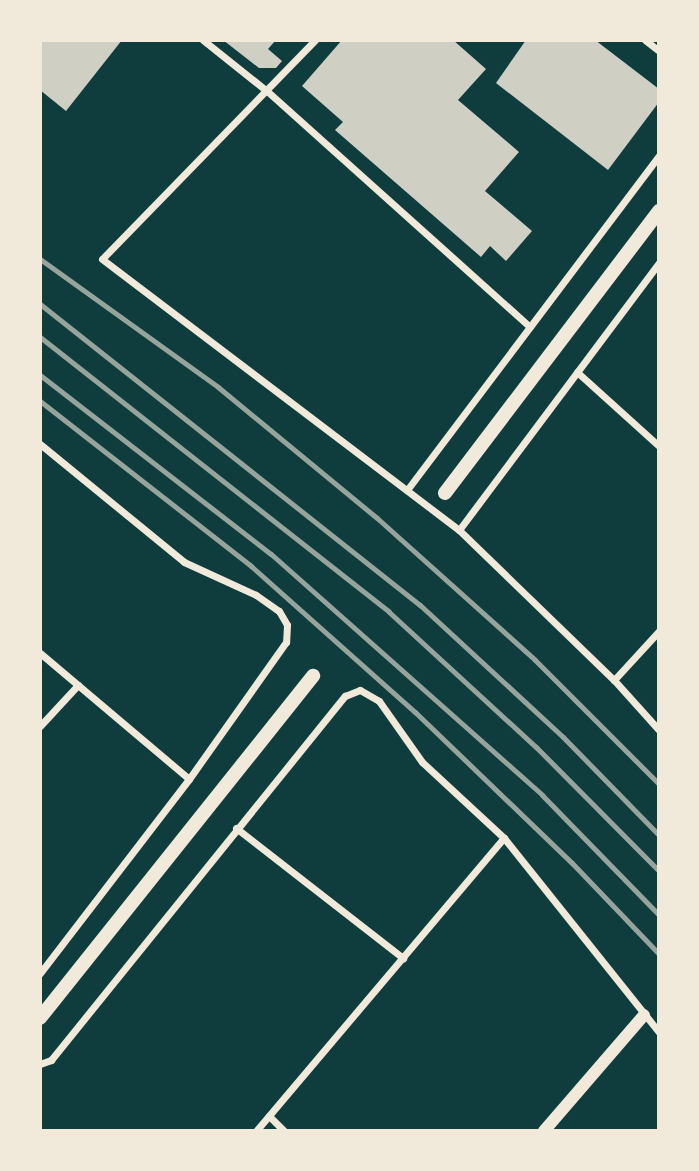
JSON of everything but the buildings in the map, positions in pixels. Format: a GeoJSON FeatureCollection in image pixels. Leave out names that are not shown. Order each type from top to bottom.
{"type":"FeatureCollection","features":[{"type":"Feature","properties":{"kind":"main road"},"geometry":{"type":"LineString","coordinates":[[445,493],[659,211]]}},
{"type":"Feature","properties":{"kind":"main road"},"geometry":{"type":"LineString","coordinates":[[40,1018],[313,676]]}},
{"type":"Feature","properties":{"kind":"street"},"geometry":{"type":"LineString","coordinates":[[203,40],[267,90],[530,327]]}},
{"type":"Feature","properties":{"kind":"street"},"geometry":{"type":"LineString","coordinates":[[315,40],[102,259],[458,530],[614,680],[659,730]]}},
{"type":"Feature","properties":{"kind":"street"},"geometry":{"type":"LineString","coordinates":[[645,40],[659,51]]}},
{"type":"Feature","properties":{"kind":"street"},"geometry":{"type":"LineString","coordinates":[[407,490],[659,155]]}},
{"type":"Feature","properties":{"kind":"street"},"geometry":{"type":"LineString","coordinates":[[458,530],[659,263]]}},
{"type":"Feature","properties":{"kind":"street"},"geometry":{"type":"LineString","coordinates":[[577,372],[659,446]]}},
{"type":"Feature","properties":{"kind":"street"},"geometry":{"type":"LineString","coordinates":[[40,444],[184,562],[256,595],[279,611],[287,625],[286,642],[189,779],[40,973]]}},
{"type":"Feature","properties":{"kind":"street"},"geometry":{"type":"LineString","coordinates":[[614,680],[659,631]]}},
{"type":"Feature","properties":{"kind":"street"},"geometry":{"type":"LineString","coordinates":[[40,653],[189,779]]}},
{"type":"Feature","properties":{"kind":"street"},"geometry":{"type":"LineString","coordinates":[[40,726],[78,685]]}},
{"type":"Feature","properties":{"kind":"street"},"geometry":{"type":"LineString","coordinates":[[40,1064],[51,1059],[345,696],[360,690],[379,701],[422,762],[504,838],[659,1032]]}},
{"type":"Feature","properties":{"kind":"street"},"geometry":{"type":"LineString","coordinates":[[236,828],[403,958]]}},
{"type":"Feature","properties":{"kind":"street"},"geometry":{"type":"LineString","coordinates":[[256,1131],[504,838]]}},
{"type":"Feature","properties":{"kind":"street"},"geometry":{"type":"LineString","coordinates":[[544,1131],[644,1015]]}},
{"type":"Feature","properties":{"kind":"street"},"geometry":{"type":"LineString","coordinates":[[269,1116],[284,1131]]}},
{"type":"Feature","properties":{"kind":"railway"},"geometry":{"type":"LineString","coordinates":[[40,259],[218,387],[377,518],[535,660],[659,784]]}},
{"type":"Feature","properties":{"kind":"railway"},"geometry":{"type":"LineString","coordinates":[[40,304],[420,605],[563,737],[659,835]]}},
{"type":"Feature","properties":{"kind":"railway"},"geometry":{"type":"LineString","coordinates":[[40,337],[389,612],[536,747],[659,871]]}},
{"type":"Feature","properties":{"kind":"railway"},"geometry":{"type":"LineString","coordinates":[[40,375],[271,554],[542,795],[659,915]]}},
{"type":"Feature","properties":{"kind":"railway"},"geometry":{"type":"LineString","coordinates":[[40,401],[251,566],[415,712],[572,863],[659,954]]}}]}
